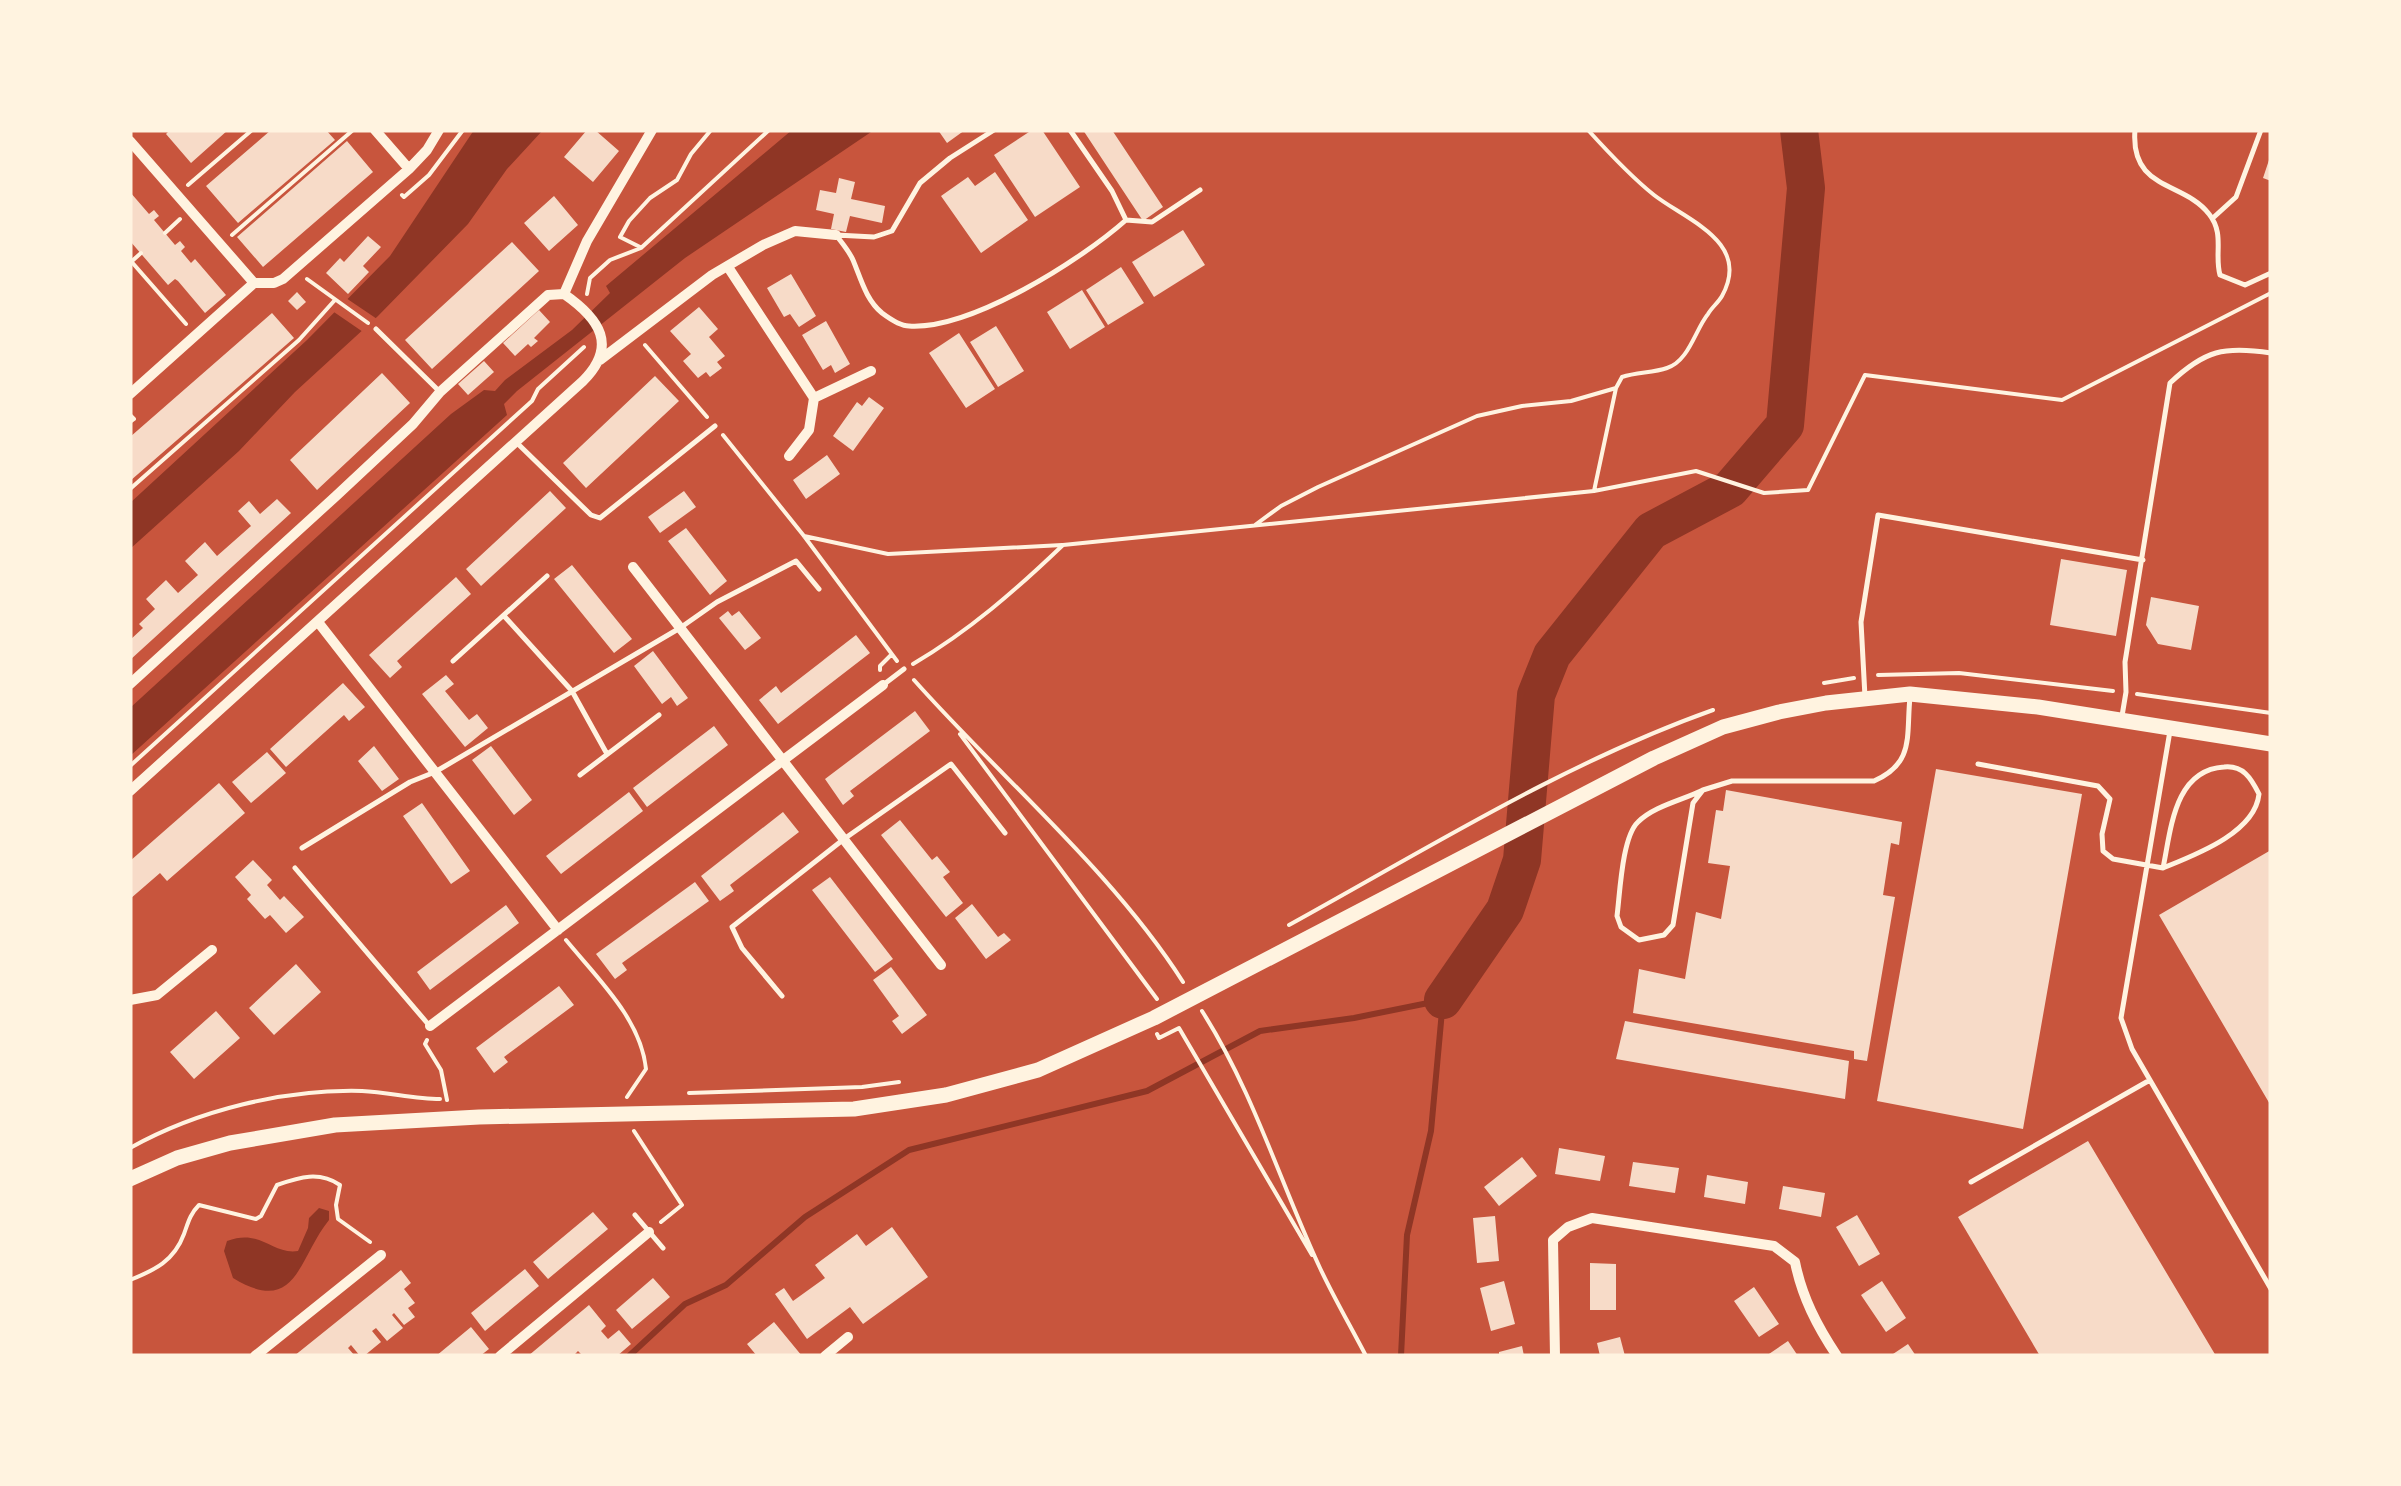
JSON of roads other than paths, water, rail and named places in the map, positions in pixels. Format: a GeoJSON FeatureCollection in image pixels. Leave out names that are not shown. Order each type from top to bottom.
{"type":"FeatureCollection","features":[{"type":"Feature","properties":{"kind":"main road"},"geometry":{"type":"LineString","coordinates":[[130,1180],[177,1158],[230,1143],[335,1125],[479,1117],[854,1109],[946,1096],[1038,1070],[1154,1018],[1555,808],[1723,727],[1779,712],[1864,698],[1954,696],[2121,718],[2271,744]]}},
{"type":"Feature","properties":{"kind":"street"},"geometry":{"type":"LineString","coordinates":[[375,130],[409,169]]}},
{"type":"Feature","properties":{"kind":"street"},"geometry":{"type":"LineString","coordinates":[[130,394],[254,283],[274,283],[296,269],[409,169],[439,130]]}},
{"type":"Feature","properties":{"kind":"street"},"geometry":{"type":"LineString","coordinates":[[564,294],[587,241],[652,130]]}},
{"type":"Feature","properties":{"kind":"street"},"geometry":{"type":"LineString","coordinates":[[130,142],[254,283]]}},
{"type":"Feature","properties":{"kind":"street"},"geometry":{"type":"LineString","coordinates":[[130,791],[583,381],[600,361],[712,275],[763,245],[795,230],[836,235]]}},
{"type":"Feature","properties":{"kind":"street"},"geometry":{"type":"LineString","coordinates":[[728,268],[814,398],[809,430],[789,456]]}},
{"type":"Feature","properties":{"kind":"street"},"geometry":{"type":"LineString","coordinates":[[130,684],[548,295],[564,294],[583,310],[602,338],[600,361]]}},
{"type":"Feature","properties":{"kind":"street"},"geometry":{"type":"LineString","coordinates":[[814,398],[871,372]]}},
{"type":"Feature","properties":{"kind":"street"},"geometry":{"type":"LineString","coordinates":[[633,567],[942,966]]}},
{"type":"Feature","properties":{"kind":"street"},"geometry":{"type":"LineString","coordinates":[[318,622],[558,930]]}},
{"type":"Feature","properties":{"kind":"street"},"geometry":{"type":"LineString","coordinates":[[430,1026],[883,685]]}},
{"type":"Feature","properties":{"kind":"street"},"geometry":{"type":"LineString","coordinates":[[130,1000],[156,995],[212,950]]}},
{"type":"Feature","properties":{"kind":"street"},"geometry":{"type":"LineString","coordinates":[[1555,1356],[1553,1240],[1568,1227],[1592,1218],[1774,1246],[1795,1262],[1800,1287],[1820,1331],[1837,1356]]}},
{"type":"Feature","properties":{"kind":"street"},"geometry":{"type":"LineString","coordinates":[[500,1356],[650,1232]]}},
{"type":"Feature","properties":{"kind":"street"},"geometry":{"type":"LineString","coordinates":[[255,1356],[381,1256]]}},
{"type":"Feature","properties":{"kind":"street"},"geometry":{"type":"LineString","coordinates":[[825,1356],[848,1337]]}},
{"type":"Feature","properties":{"kind":"lane"},"geometry":{"type":"LineString","coordinates":[[836,235],[874,238],[892,230],[920,183],[994,130]]}},
{"type":"Feature","properties":{"kind":"lane"},"geometry":{"type":"LineString","coordinates":[[1070,130],[1112,191],[1126,220]]}},
{"type":"Feature","properties":{"kind":"lane"},"geometry":{"type":"LineString","coordinates":[[2134,130],[2136,154],[2158,183],[2192,199],[2212,218],[2220,244],[2216,262],[2220,276],[2245,284],[2271,273]]}},
{"type":"Feature","properties":{"kind":"lane"},"geometry":{"type":"LineString","coordinates":[[2212,218],[2236,197],[2262,130]]}},
{"type":"Feature","properties":{"kind":"lane"},"geometry":{"type":"LineString","coordinates":[[836,235],[852,256],[862,286],[879,311],[904,326],[930,326],[978,314],[1099,243],[1126,220],[1152,222],[1200,190]]}},
{"type":"Feature","properties":{"kind":"lane"},"geometry":{"type":"LineString","coordinates":[[376,329],[440,392]]}},
{"type":"Feature","properties":{"kind":"lane"},"geometry":{"type":"LineString","coordinates":[[2121,718],[2126,692],[2125,662],[2170,383],[2194,360],[2235,348],[2271,353]]}},
{"type":"Feature","properties":{"kind":"lane"},"geometry":{"type":"LineString","coordinates":[[516,442],[591,516],[600,518],[715,426]]}},
{"type":"Feature","properties":{"kind":"lane"},"geometry":{"type":"LineString","coordinates":[[1864,698],[1861,622],[1878,515],[2143,560]]}},
{"type":"Feature","properties":{"kind":"lane"},"geometry":{"type":"LineString","coordinates":[[302,848],[680,628],[717,602],[796,560],[819,589]]}},
{"type":"Feature","properties":{"kind":"lane"},"geometry":{"type":"LineString","coordinates":[[453,661],[547,576]]}},
{"type":"Feature","properties":{"kind":"lane"},"geometry":{"type":"LineString","coordinates":[[505,617],[572,691],[607,754]]}},
{"type":"Feature","properties":{"kind":"lane"},"geometry":{"type":"LineString","coordinates":[[883,685],[904,669]]}},
{"type":"Feature","properties":{"kind":"lane"},"geometry":{"type":"LineString","coordinates":[[1704,790],[1693,803],[1673,925],[1664,935],[1639,940],[1621,927],[1617,916],[1629,837],[1635,824],[1647,815],[1704,790],[1732,781],[1874,781],[1894,772],[1905,756],[1910,694]]}},
{"type":"Feature","properties":{"kind":"lane"},"geometry":{"type":"LineString","coordinates":[[580,776],[659,715]]}},
{"type":"Feature","properties":{"kind":"lane"},"geometry":{"type":"LineString","coordinates":[[2171,728],[2120,1018],[2150,1080],[2271,1289]]}},
{"type":"Feature","properties":{"kind":"lane"},"geometry":{"type":"LineString","coordinates":[[782,996],[742,948],[732,927],[844,838],[951,764],[1005,833]]}},
{"type":"Feature","properties":{"kind":"lane"},"geometry":{"type":"LineString","coordinates":[[1978,764],[2098,786],[2110,799],[2102,834],[2103,852],[2113,859],[2163,868],[2198,852],[2252,816],[2259,794],[2240,769],[2213,768],[2189,783],[2178,800],[2163,868]]}},
{"type":"Feature","properties":{"kind":"lane"},"geometry":{"type":"LineString","coordinates":[[295,868],[430,1026]]}},
{"type":"Feature","properties":{"kind":"lane"},"geometry":{"type":"LineString","coordinates":[[1971,1182],[2150,1080]]}},
{"type":"Feature","properties":{"kind":"lane"},"geometry":{"type":"LineString","coordinates":[[635,1214],[662,1248]]}},
{"type":"Feature","properties":{"kind":"waterway"},"geometry":{"type":"LineString","coordinates":[[1443,1000],[1505,910],[1522,860],[1536,695],[1552,655],[1651,531],[1730,489],[1785,425],[1806,188],[1799,130]]}},
{"type":"Feature","properties":{"kind":"waterway"},"geometry":{"type":"LineString","coordinates":[[629,1356],[685,1304],[726,1285],[805,1217],[909,1150],[1147,1091],[1260,1031],[1443,1000],[1431,1131],[1407,1235],[1401,1356]]}}]}
